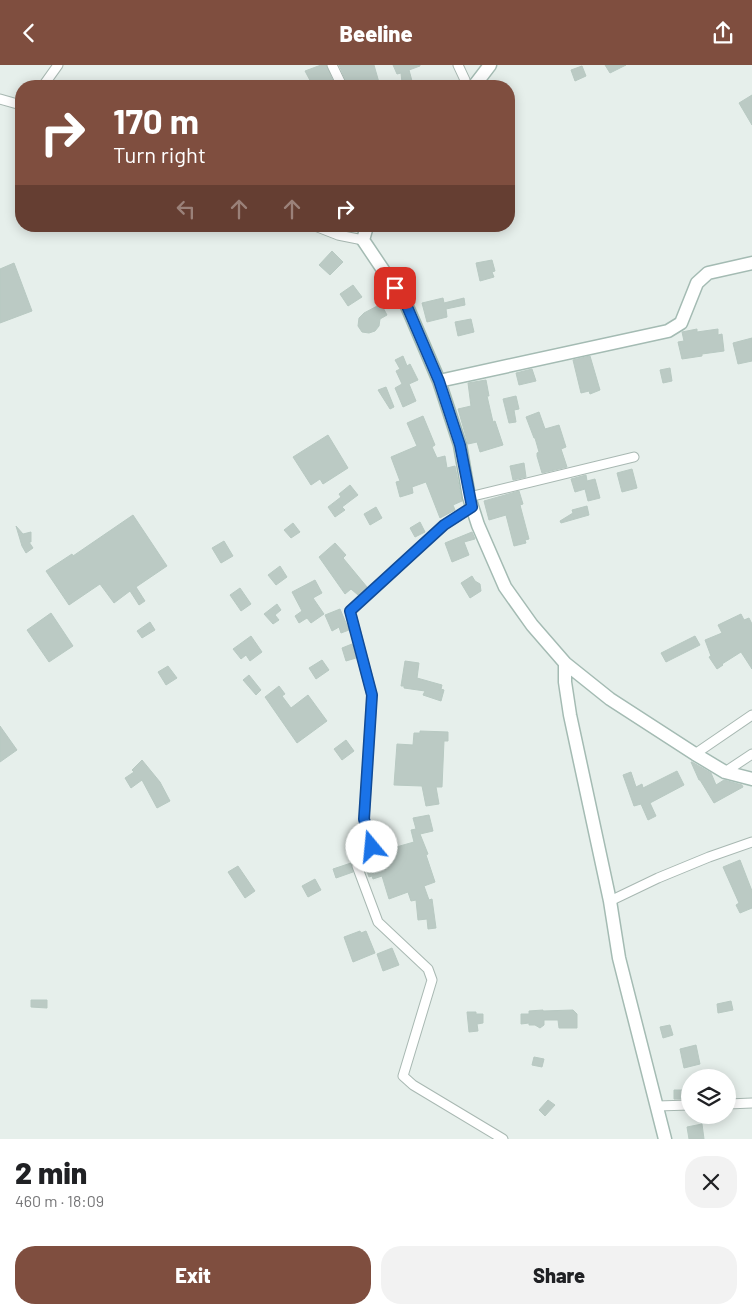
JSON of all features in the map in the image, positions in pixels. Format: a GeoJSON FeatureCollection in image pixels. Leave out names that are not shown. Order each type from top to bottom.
{"type":"FeatureCollection","features":[{"type":"Feature","properties":{"kind":"street"},"geometry":{"type":"LineString","coordinates":[[47,80],[58,65]]}},
{"type":"Feature","properties":{"kind":"street"},"geometry":{"type":"LineString","coordinates":[[332,65],[339,80]]}},
{"type":"Feature","properties":{"kind":"street"},"geometry":{"type":"LineString","coordinates":[[458,65],[465,80]]}},
{"type":"Feature","properties":{"kind":"street"},"geometry":{"type":"LineString","coordinates":[[479,80],[490,65]]}},
{"type":"Feature","properties":{"kind":"street"},"geometry":{"type":"LineString","coordinates":[[0,99],[15,103]]}},
{"type":"Feature","properties":{"kind":"street"},"geometry":{"type":"LineString","coordinates":[[330,232],[363,240],[406,304],[439,381],[460,445],[471,502],[489,553],[505,587],[532,625],[565,663],[610,699],[695,754],[725,771],[752,779]]}},
{"type":"Feature","properties":{"kind":"street"},"geometry":{"type":"LineString","coordinates":[[363,240],[365,232]]}},
{"type":"Feature","properties":{"kind":"street"},"geometry":{"type":"LineString","coordinates":[[439,381],[668,331],[681,323],[697,283],[708,273],[752,263]]}},
{"type":"Feature","properties":{"kind":"street"},"geometry":{"type":"LineString","coordinates":[[503,1139],[412,1085],[403,1076],[432,980],[428,969],[378,922],[356,866],[372,847],[364,819],[372,695],[350,611],[471,502],[634,457]]}},
{"type":"Feature","properties":{"kind":"street"},"geometry":{"type":"LineString","coordinates":[[565,663],[565,682],[570,715],[610,901],[619,958],[665,1139]]}},
{"type":"Feature","properties":{"kind":"street"},"geometry":{"type":"LineString","coordinates":[[695,754],[752,715]]}},
{"type":"Feature","properties":{"kind":"street"},"geometry":{"type":"LineString","coordinates":[[725,771],[752,754]]}},
{"type":"Feature","properties":{"kind":"street"},"geometry":{"type":"LineString","coordinates":[[610,901],[658,878],[752,842]]}},
{"type":"Feature","properties":{"kind":"street"},"geometry":{"type":"LineString","coordinates":[[736,1103],[752,1103]]}},
{"type":"Feature","properties":{"kind":"street"},"geometry":{"type":"LineString","coordinates":[[657,1107],[681,1106]]}},
{"type":"Feature","properties":{"kind":"building"},"geometry":{"type":"Polygon","coordinates":[[[326,65],[333,80],[310,80],[305,71],[326,65]]]}},
{"type":"Feature","properties":{"kind":"building"},"geometry":{"type":"Polygon","coordinates":[[[339,65],[374,65],[378,80],[345,80],[339,65]]]}},
{"type":"Feature","properties":{"kind":"building"},"geometry":{"type":"Polygon","coordinates":[[[393,65],[420,65],[409,70],[412,80],[402,80],[401,73],[397,74],[393,65]]]}},
{"type":"Feature","properties":{"kind":"building"},"geometry":{"type":"Polygon","coordinates":[[[605,65],[626,65],[610,73],[605,65]]]}},
{"type":"Feature","properties":{"kind":"building"},"geometry":{"type":"Polygon","coordinates":[[[582,66],[586,76],[575,81],[571,70],[582,66]]]}},
{"type":"Feature","properties":{"kind":"building"},"geometry":{"type":"Polygon","coordinates":[[[752,95],[752,125],[739,103],[752,95]]]}},
{"type":"Feature","properties":{"kind":"building"},"geometry":{"type":"Polygon","coordinates":[[[332,251],[343,262],[330,275],[319,265],[332,251]]]}},
{"type":"Feature","properties":{"kind":"building"},"geometry":{"type":"Polygon","coordinates":[[[492,260],[495,271],[492,272],[494,277],[480,281],[476,263],[492,260]]]}},
{"type":"Feature","properties":{"kind":"building"},"geometry":{"type":"Polygon","coordinates":[[[14,263],[32,311],[0,323],[0,269],[14,263]]]}},
{"type":"Feature","properties":{"kind":"building"},"geometry":{"type":"Polygon","coordinates":[[[353,285],[362,297],[348,306],[340,294],[353,285]]]}},
{"type":"Feature","properties":{"kind":"building"},"geometry":{"type":"Polygon","coordinates":[[[443,298],[444,303],[464,298],[465,305],[446,309],[447,317],[427,322],[422,303],[443,298]]]}},
{"type":"Feature","properties":{"kind":"building"},"geometry":{"type":"Polygon","coordinates":[[[381,304],[387,315],[380,319],[379,326],[375,331],[369,333],[362,332],[358,326],[359,318],[364,313],[381,304]]]}},
{"type":"Feature","properties":{"kind":"building"},"geometry":{"type":"Polygon","coordinates":[[[471,319],[474,332],[458,336],[455,322],[471,319]]]}},
{"type":"Feature","properties":{"kind":"building"},"geometry":{"type":"Polygon","coordinates":[[[697,329],[697,332],[718,329],[718,335],[722,334],[724,351],[682,359],[678,342],[684,341],[682,332],[697,329]]]}},
{"type":"Feature","properties":{"kind":"building"},"geometry":{"type":"Polygon","coordinates":[[[752,338],[752,361],[738,364],[733,343],[752,338]]]}},
{"type":"Feature","properties":{"kind":"building"},"geometry":{"type":"Polygon","coordinates":[[[403,356],[407,366],[410,364],[418,380],[409,384],[416,401],[403,407],[395,388],[402,384],[396,371],[400,369],[395,360],[403,356]]]}},
{"type":"Feature","properties":{"kind":"building"},"geometry":{"type":"Polygon","coordinates":[[[590,356],[600,390],[590,394],[589,391],[581,393],[573,360],[590,356]]]}},
{"type":"Feature","properties":{"kind":"building"},"geometry":{"type":"Polygon","coordinates":[[[670,368],[672,381],[663,383],[660,370],[670,368]]]}},
{"type":"Feature","properties":{"kind":"building"},"geometry":{"type":"Polygon","coordinates":[[[532,369],[536,381],[519,385],[516,373],[532,369]]]}},
{"type":"Feature","properties":{"kind":"building"},"geometry":{"type":"Polygon","coordinates":[[[486,380],[489,396],[487,396],[493,422],[495,421],[503,445],[480,452],[477,442],[468,444],[458,409],[471,406],[468,383],[486,380]]]}},
{"type":"Feature","properties":{"kind":"building"},"geometry":{"type":"Polygon","coordinates":[[[386,387],[394,407],[390,409],[378,390],[386,387]]]}},
{"type":"Feature","properties":{"kind":"building"},"geometry":{"type":"Polygon","coordinates":[[[516,396],[519,409],[514,410],[516,422],[509,423],[503,399],[516,396]]]}},
{"type":"Feature","properties":{"kind":"building"},"geometry":{"type":"Polygon","coordinates":[[[539,412],[545,429],[559,425],[566,447],[561,449],[567,467],[542,473],[537,456],[539,452],[535,438],[526,417],[539,412]]]}},
{"type":"Feature","properties":{"kind":"building"},"geometry":{"type":"Polygon","coordinates":[[[423,416],[435,445],[432,447],[437,458],[445,456],[447,468],[455,466],[462,501],[453,505],[455,510],[440,518],[426,482],[412,487],[413,493],[400,497],[396,482],[400,481],[391,457],[417,446],[407,423],[423,416]]]}},
{"type":"Feature","properties":{"kind":"building"},"geometry":{"type":"Polygon","coordinates":[[[328,435],[348,468],[323,484],[320,479],[311,485],[293,457],[328,435]]]}},
{"type":"Feature","properties":{"kind":"building"},"geometry":{"type":"Polygon","coordinates":[[[524,463],[526,477],[513,480],[510,466],[524,463]]]}},
{"type":"Feature","properties":{"kind":"building"},"geometry":{"type":"Polygon","coordinates":[[[632,469],[637,488],[622,492],[617,473],[632,469]]]}},
{"type":"Feature","properties":{"kind":"building"},"geometry":{"type":"Polygon","coordinates":[[[586,475],[587,481],[595,479],[600,498],[588,501],[585,489],[575,492],[571,479],[586,475]]]}},
{"type":"Feature","properties":{"kind":"building"},"geometry":{"type":"Polygon","coordinates":[[[350,485],[358,495],[342,507],[345,510],[335,517],[328,507],[341,497],[339,494],[350,485]]]}},
{"type":"Feature","properties":{"kind":"building"},"geometry":{"type":"Polygon","coordinates":[[[519,491],[523,504],[520,505],[529,539],[525,540],[526,543],[514,546],[506,515],[489,520],[484,501],[519,491]]]}},
{"type":"Feature","properties":{"kind":"building"},"geometry":{"type":"Polygon","coordinates":[[[587,506],[589,515],[561,523],[560,521],[573,513],[572,510],[587,506]]]}},
{"type":"Feature","properties":{"kind":"building"},"geometry":{"type":"Polygon","coordinates":[[[376,507],[382,518],[370,525],[364,514],[376,507]]]}},
{"type":"Feature","properties":{"kind":"building"},"geometry":{"type":"Polygon","coordinates":[[[133,515],[167,566],[136,587],[145,601],[139,605],[130,591],[114,603],[100,584],[69,605],[46,571],[72,554],[73,556],[133,515]]]}},
{"type":"Feature","properties":{"kind":"building"},"geometry":{"type":"Polygon","coordinates":[[[420,522],[425,532],[415,537],[410,528],[420,522]]]}},
{"type":"Feature","properties":{"kind":"building"},"geometry":{"type":"Polygon","coordinates":[[[293,523],[300,532],[291,538],[284,530],[293,523]]]}},
{"type":"Feature","properties":{"kind":"building"},"geometry":{"type":"Polygon","coordinates":[[[16,526],[23,534],[31,532],[31,542],[29,542],[33,548],[26,553],[22,546],[16,526]]]}},
{"type":"Feature","properties":{"kind":"building"},"geometry":{"type":"Polygon","coordinates":[[[472,532],[475,539],[464,542],[469,555],[452,562],[445,543],[472,532]]]}},
{"type":"Feature","properties":{"kind":"building"},"geometry":{"type":"Polygon","coordinates":[[[224,541],[233,556],[221,563],[212,548],[224,541]]]}},
{"type":"Feature","properties":{"kind":"building"},"geometry":{"type":"Polygon","coordinates":[[[335,543],[346,555],[343,558],[367,587],[358,595],[351,589],[345,594],[319,557],[335,543]]]}},
{"type":"Feature","properties":{"kind":"building"},"geometry":{"type":"Polygon","coordinates":[[[280,566],[287,577],[276,585],[268,575],[280,566]]]}},
{"type":"Feature","properties":{"kind":"building"},"geometry":{"type":"Polygon","coordinates":[[[472,576],[480,584],[481,591],[470,598],[461,583],[472,576]]]}},
{"type":"Feature","properties":{"kind":"building"},"geometry":{"type":"Polygon","coordinates":[[[315,580],[322,593],[313,598],[324,614],[311,623],[307,618],[299,623],[295,616],[302,611],[292,592],[315,580]]]}},
{"type":"Feature","properties":{"kind":"building"},"geometry":{"type":"Polygon","coordinates":[[[240,588],[251,604],[241,611],[230,595],[240,588]]]}},
{"type":"Feature","properties":{"kind":"building"},"geometry":{"type":"Polygon","coordinates":[[[277,604],[281,610],[275,615],[279,620],[273,624],[264,614],[277,604]]]}},
{"type":"Feature","properties":{"kind":"building"},"geometry":{"type":"Polygon","coordinates":[[[340,609],[349,630],[341,633],[339,627],[332,631],[325,615],[340,609]]]}},
{"type":"Feature","properties":{"kind":"building"},"geometry":{"type":"Polygon","coordinates":[[[51,613],[73,646],[49,662],[27,630],[51,613]]]}},
{"type":"Feature","properties":{"kind":"building"},"geometry":{"type":"Polygon","coordinates":[[[741,614],[744,620],[749,618],[752,624],[752,669],[741,652],[717,669],[709,657],[711,656],[705,640],[722,633],[718,625],[741,614]]]}},
{"type":"Feature","properties":{"kind":"building"},"geometry":{"type":"Polygon","coordinates":[[[150,622],[155,630],[142,638],[137,631],[150,622]]]}},
{"type":"Feature","properties":{"kind":"building"},"geometry":{"type":"Polygon","coordinates":[[[251,636],[262,652],[250,661],[246,655],[241,659],[233,649],[251,636]]]}},
{"type":"Feature","properties":{"kind":"building"},"geometry":{"type":"Polygon","coordinates":[[[695,636],[700,645],[666,662],[661,653],[695,636]]]}},
{"type":"Feature","properties":{"kind":"building"},"geometry":{"type":"Polygon","coordinates":[[[352,644],[356,658],[346,661],[342,648],[352,644]]]}},
{"type":"Feature","properties":{"kind":"building"},"geometry":{"type":"Polygon","coordinates":[[[322,660],[329,670],[316,679],[309,668],[322,660]]]}},
{"type":"Feature","properties":{"kind":"building"},"geometry":{"type":"Polygon","coordinates":[[[405,661],[419,663],[417,678],[442,685],[441,689],[444,690],[441,701],[423,695],[425,691],[401,686],[405,661]]]}},
{"type":"Feature","properties":{"kind":"building"},"geometry":{"type":"Polygon","coordinates":[[[168,666],[177,678],[166,685],[158,672],[168,666]]]}},
{"type":"Feature","properties":{"kind":"building"},"geometry":{"type":"Polygon","coordinates":[[[249,675],[261,690],[256,695],[243,680],[249,675]]]}},
{"type":"Feature","properties":{"kind":"building"},"geometry":{"type":"Polygon","coordinates":[[[279,686],[285,694],[282,696],[291,708],[308,695],[327,721],[297,743],[265,697],[279,686]]]}},
{"type":"Feature","properties":{"kind":"building"},"geometry":{"type":"Polygon","coordinates":[[[0,726],[17,750],[0,762],[0,726]]]}},
{"type":"Feature","properties":{"kind":"building"},"geometry":{"type":"Polygon","coordinates":[[[420,731],[448,732],[448,741],[444,741],[442,787],[436,787],[439,804],[426,806],[422,786],[394,785],[397,744],[413,745],[414,733],[420,733],[420,731]]]}},
{"type":"Feature","properties":{"kind":"building"},"geometry":{"type":"Polygon","coordinates":[[[346,740],[354,751],[342,760],[334,749],[346,740]]]}},
{"type":"Feature","properties":{"kind":"building"},"geometry":{"type":"Polygon","coordinates":[[[142,760],[160,782],[170,801],[157,808],[142,780],[131,788],[125,778],[134,772],[132,770],[142,760]]]}},
{"type":"Feature","properties":{"kind":"building"},"geometry":{"type":"Polygon","coordinates":[[[691,762],[711,773],[716,785],[724,780],[742,785],[743,787],[714,803],[699,780],[691,762]]]}},
{"type":"Feature","properties":{"kind":"building"},"geometry":{"type":"Polygon","coordinates":[[[677,771],[684,785],[650,803],[656,816],[648,820],[641,804],[634,806],[623,775],[631,772],[636,787],[642,784],[643,788],[677,771]]]}},
{"type":"Feature","properties":{"kind":"building"},"geometry":{"type":"Polygon","coordinates":[[[429,815],[433,831],[420,834],[428,854],[426,855],[435,882],[424,886],[429,900],[432,899],[436,928],[428,929],[427,919],[418,920],[416,900],[411,901],[408,892],[389,899],[382,876],[373,879],[372,876],[369,877],[365,866],[375,853],[414,842],[411,830],[416,829],[413,818],[429,815]]]}},
{"type":"Feature","properties":{"kind":"building"},"geometry":{"type":"Polygon","coordinates":[[[740,860],[752,891],[752,908],[740,913],[736,905],[739,903],[723,867],[740,860]]]}},
{"type":"Feature","properties":{"kind":"building"},"geometry":{"type":"Polygon","coordinates":[[[351,863],[353,872],[336,878],[333,869],[351,863]]]}},
{"type":"Feature","properties":{"kind":"building"},"geometry":{"type":"Polygon","coordinates":[[[238,866],[255,891],[245,898],[228,872],[238,866]]]}},
{"type":"Feature","properties":{"kind":"building"},"geometry":{"type":"Polygon","coordinates":[[[315,879],[321,890],[308,897],[302,886],[315,879]]]}},
{"type":"Feature","properties":{"kind":"building"},"geometry":{"type":"Polygon","coordinates":[[[360,931],[361,933],[366,931],[375,953],[353,962],[344,937],[360,931]]]}},
{"type":"Feature","properties":{"kind":"building"},"geometry":{"type":"Polygon","coordinates":[[[392,948],[399,965],[383,971],[377,954],[392,948]]]}},
{"type":"Feature","properties":{"kind":"building"},"geometry":{"type":"Polygon","coordinates":[[[31,1000],[47,1000],[47,1008],[31,1007],[31,1000]]]}},
{"type":"Feature","properties":{"kind":"building"},"geometry":{"type":"Polygon","coordinates":[[[731,1001],[733,1010],[718,1013],[717,1004],[731,1001]]]}},
{"type":"Feature","properties":{"kind":"building"},"geometry":{"type":"Polygon","coordinates":[[[573,1010],[577,1014],[577,1028],[559,1028],[558,1020],[544,1020],[544,1025],[540,1028],[535,1025],[529,1025],[529,1023],[521,1024],[521,1014],[529,1014],[529,1011],[573,1010]]]}},
{"type":"Feature","properties":{"kind":"building"},"geometry":{"type":"Polygon","coordinates":[[[467,1012],[483,1014],[483,1023],[477,1024],[478,1031],[469,1032],[467,1012]]]}},
{"type":"Feature","properties":{"kind":"building"},"geometry":{"type":"Polygon","coordinates":[[[670,1025],[673,1035],[663,1038],[660,1027],[670,1025]]]}},
{"type":"Feature","properties":{"kind":"building"},"geometry":{"type":"Polygon","coordinates":[[[696,1045],[700,1064],[684,1068],[680,1049],[696,1045]]]}},
{"type":"Feature","properties":{"kind":"building"},"geometry":{"type":"Polygon","coordinates":[[[534,1057],[544,1059],[542,1067],[532,1065],[534,1057]]]}},
{"type":"Feature","properties":{"kind":"building"},"geometry":{"type":"Polygon","coordinates":[[[674,1090],[681,1090],[681,1099],[674,1099],[674,1090]]]}},
{"type":"Feature","properties":{"kind":"building"},"geometry":{"type":"Polygon","coordinates":[[[548,1100],[555,1105],[545,1116],[539,1110],[548,1100]]]}},
{"type":"Feature","properties":{"kind":"building"},"geometry":{"type":"Polygon","coordinates":[[[702,1124],[704,1139],[689,1139],[687,1127],[702,1124]]]}},
{"type":"Feature","properties":{"kind":"route"},"geometry":{"type":"LineString","coordinates":[[372,847],[364,819],[370,751],[372,695],[350,611],[444,525],[472,507],[460,445],[439,381],[406,304],[395,288]]}}]}
